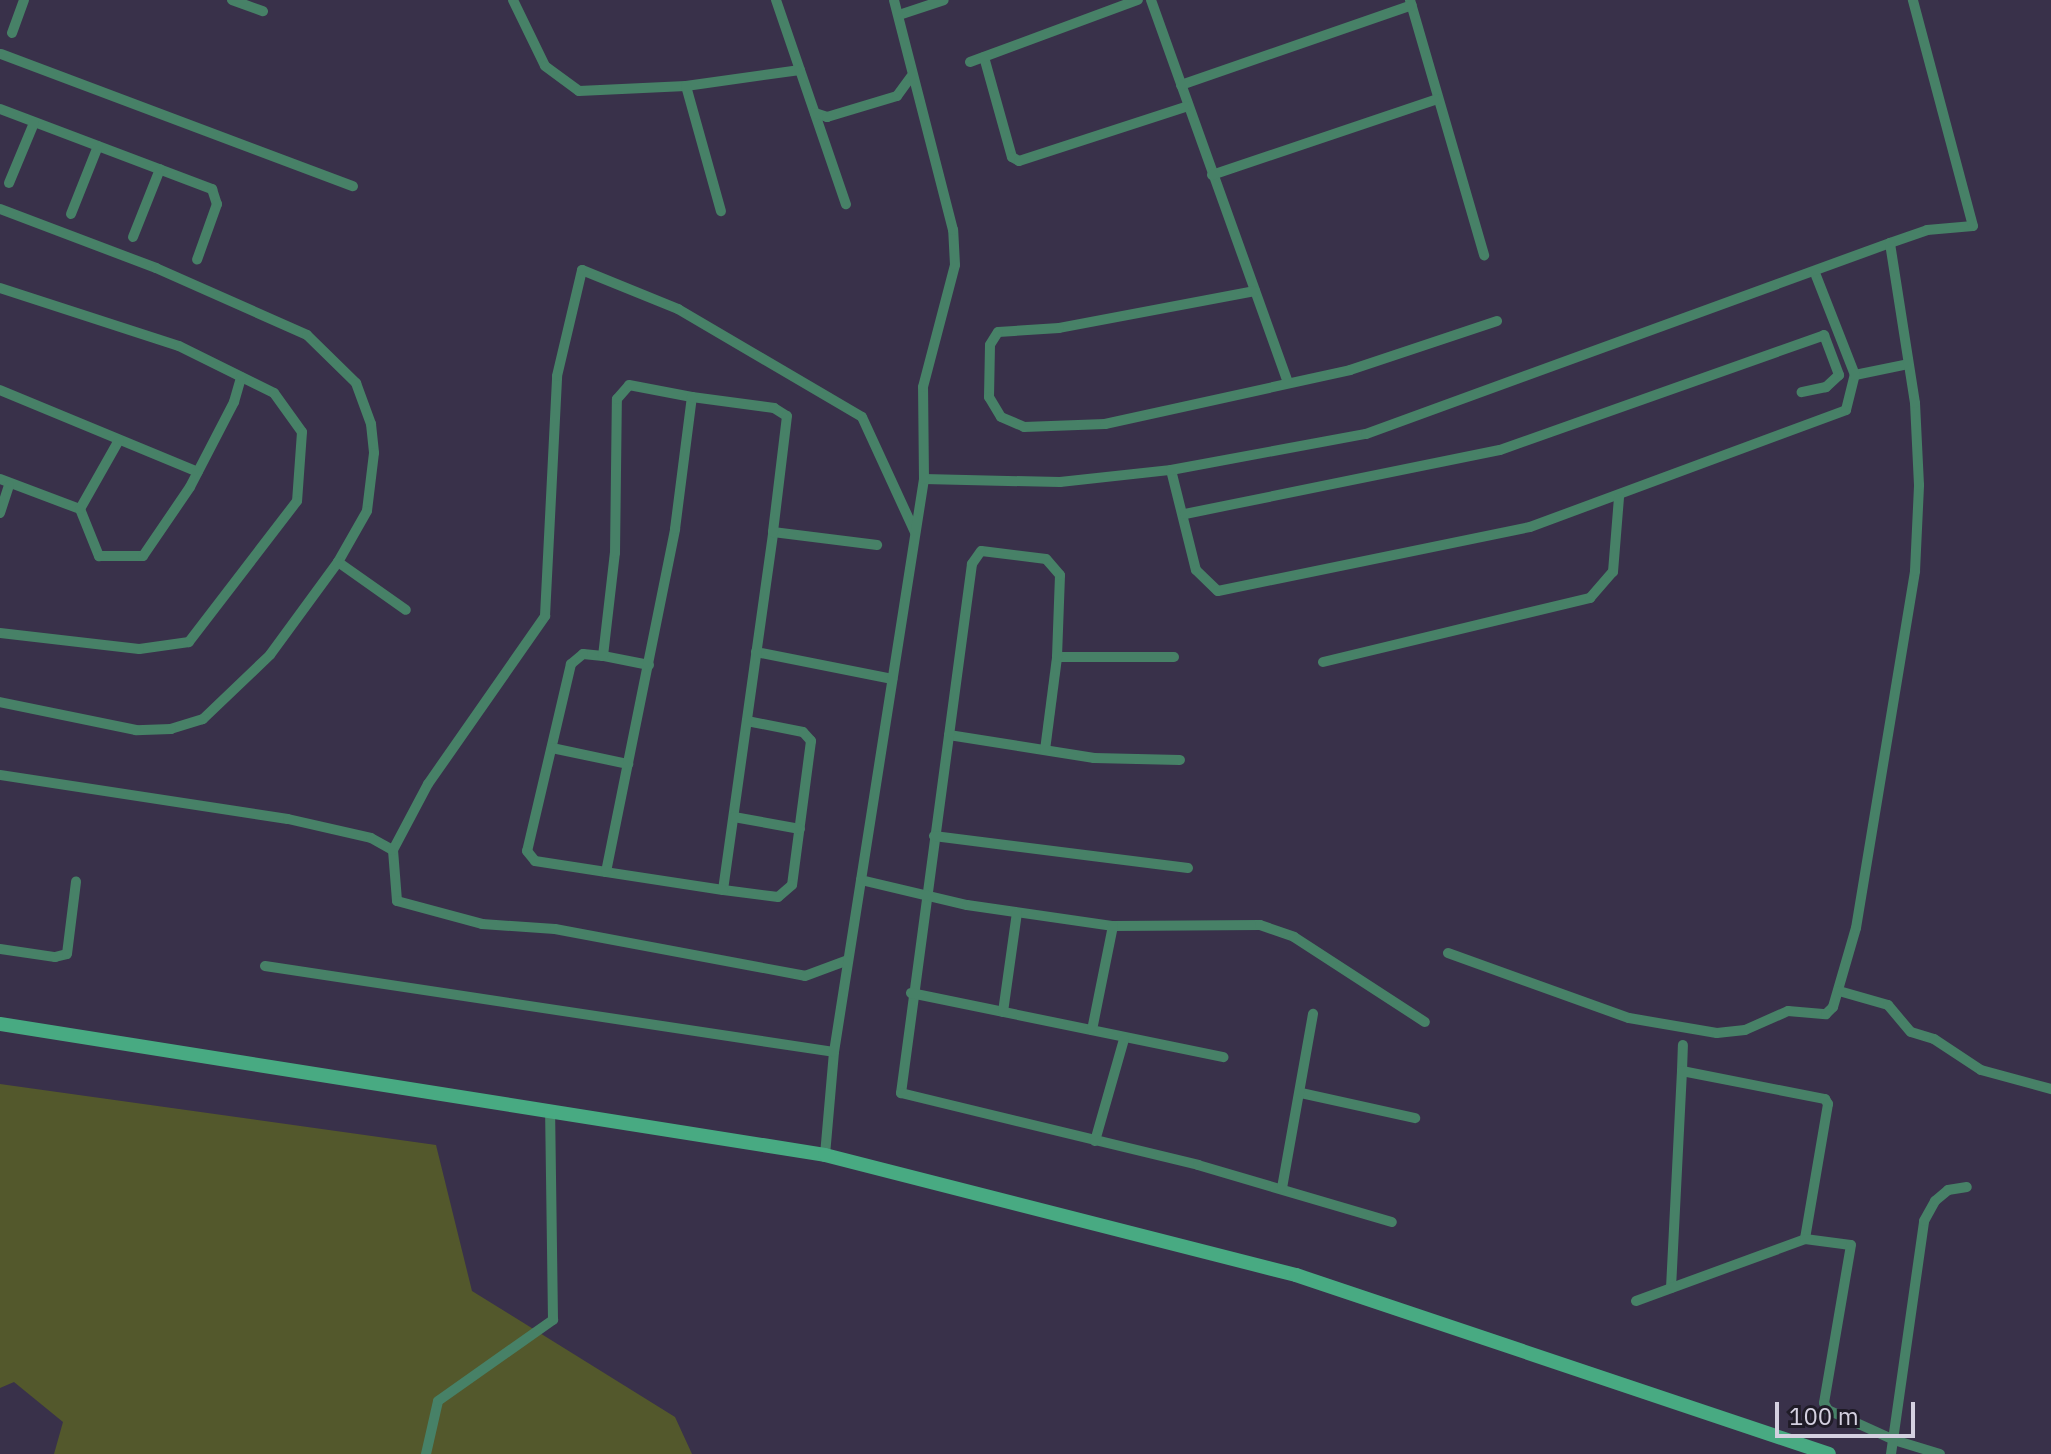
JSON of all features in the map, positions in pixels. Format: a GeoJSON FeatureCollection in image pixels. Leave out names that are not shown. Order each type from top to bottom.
{"type":"FeatureCollection","features":[{"type":"Feature","properties":{"kind":"main road"},"geometry":{"type":"LineString","coordinates":[[0,1024],[825,1155],[1296,1275],[1829,1454]]}},
{"type":"Feature","properties":{"kind":"street"},"geometry":{"type":"LineString","coordinates":[[24,0],[10,38],[0,54],[353,186]]}},
{"type":"Feature","properties":{"kind":"street"},"geometry":{"type":"LineString","coordinates":[[232,0],[263,11]]}},
{"type":"Feature","properties":{"kind":"street"},"geometry":{"type":"LineString","coordinates":[[513,0],[545,66],[564,85],[579,91],[686,86],[800,70]]}},
{"type":"Feature","properties":{"kind":"street"},"geometry":{"type":"LineString","coordinates":[[776,0],[846,204]]}},
{"type":"Feature","properties":{"kind":"street"},"geometry":{"type":"LineString","coordinates":[[825,1155],[834,1052],[924,479],[923,387],[955,272],[953,230],[911,77],[894,0]]}},
{"type":"Feature","properties":{"kind":"street"},"geometry":{"type":"LineString","coordinates":[[899,15],[944,0]]}},
{"type":"Feature","properties":{"kind":"street"},"geometry":{"type":"LineString","coordinates":[[970,62],[1138,0]]}},
{"type":"Feature","properties":{"kind":"street"},"geometry":{"type":"LineString","coordinates":[[1151,0],[1288,382]]}},
{"type":"Feature","properties":{"kind":"street"},"geometry":{"type":"LineString","coordinates":[[924,479],[1060,482],[1171,470],[1366,434],[1927,230],[1973,226],[1913,0]]}},
{"type":"Feature","properties":{"kind":"street"},"geometry":{"type":"LineString","coordinates":[[1181,85],[1411,2],[1484,255]]}},
{"type":"Feature","properties":{"kind":"street"},"geometry":{"type":"LineString","coordinates":[[984,57],[1014,160],[1188,106]]}},
{"type":"Feature","properties":{"kind":"street"},"geometry":{"type":"LineString","coordinates":[[815,113],[827,117],[897,96],[911,77]]}},
{"type":"Feature","properties":{"kind":"street"},"geometry":{"type":"LineString","coordinates":[[686,86],[721,211]]}},
{"type":"Feature","properties":{"kind":"street"},"geometry":{"type":"LineString","coordinates":[[1212,175],[1438,99]]}},
{"type":"Feature","properties":{"kind":"street"},"geometry":{"type":"LineString","coordinates":[[0,109],[217,193],[197,260]]}},
{"type":"Feature","properties":{"kind":"street"},"geometry":{"type":"LineString","coordinates":[[9,183],[34,123]]}},
{"type":"Feature","properties":{"kind":"street"},"geometry":{"type":"LineString","coordinates":[[71,214],[98,146]]}},
{"type":"Feature","properties":{"kind":"street"},"geometry":{"type":"LineString","coordinates":[[133,237],[160,169]]}},
{"type":"Feature","properties":{"kind":"street"},"geometry":{"type":"LineString","coordinates":[[0,209],[156,268],[307,335],[356,383],[366,406],[374,453],[367,511],[338,562],[270,655],[203,719],[171,729],[136,730],[0,702]]}},
{"type":"Feature","properties":{"kind":"street"},"geometry":{"type":"LineString","coordinates":[[1448,953],[1629,1018],[1717,1033],[1745,1030],[1788,1011],[1826,1014],[1839,991],[1856,928],[1913,591],[1919,485],[1908,364],[1890,243]]}},
{"type":"Feature","properties":{"kind":"street"},"geometry":{"type":"LineString","coordinates":[[848,960],[805,976],[555,929],[482,924],[397,901],[393,850],[428,784],[545,616],[557,376],[582,270],[678,309],[862,417],[916,534]]}},
{"type":"Feature","properties":{"kind":"street"},"geometry":{"type":"LineString","coordinates":[[1171,470],[1201,579],[1218,591],[1231,591],[1518,530],[1619,497],[1846,410],[1855,375],[1815,273]]}},
{"type":"Feature","properties":{"kind":"street"},"geometry":{"type":"LineString","coordinates":[[0,288],[179,346],[274,393],[302,432],[297,501],[189,642],[139,649],[0,633]]}},
{"type":"Feature","properties":{"kind":"street"},"geometry":{"type":"LineString","coordinates":[[1255,291],[1059,328],[998,332],[990,345],[989,397],[1011,423],[1037,428],[1105,424],[1350,370],[1497,321]]}},
{"type":"Feature","properties":{"kind":"street"},"geometry":{"type":"LineString","coordinates":[[1185,514],[1500,450],[1824,335],[1839,375],[1826,387],[1802,392]]}},
{"type":"Feature","properties":{"kind":"street"},"geometry":{"type":"LineString","coordinates":[[1855,375],[1908,364]]}},
{"type":"Feature","properties":{"kind":"street"},"geometry":{"type":"LineString","coordinates":[[0,513],[5,482],[80,509],[99,556],[143,556],[198,472],[234,402],[241,377]]}},
{"type":"Feature","properties":{"kind":"street"},"geometry":{"type":"LineString","coordinates":[[603,656],[615,553],[618,392],[629,385],[774,408],[787,416],[723,890]]}},
{"type":"Feature","properties":{"kind":"street"},"geometry":{"type":"LineString","coordinates":[[0,390],[198,472]]}},
{"type":"Feature","properties":{"kind":"street"},"geometry":{"type":"LineString","coordinates":[[606,872],[675,529],[692,397]]}},
{"type":"Feature","properties":{"kind":"street"},"geometry":{"type":"LineString","coordinates":[[80,509],[119,440]]}},
{"type":"Feature","properties":{"kind":"street"},"geometry":{"type":"LineString","coordinates":[[1323,662],[1590,598],[1613,572],[1619,497]]}},
{"type":"Feature","properties":{"kind":"street"},"geometry":{"type":"LineString","coordinates":[[773,532],[877,545]]}},
{"type":"Feature","properties":{"kind":"street"},"geometry":{"type":"LineString","coordinates":[[1045,750],[1057,657],[1062,583],[1057,569],[1046,559],[989,550],[977,554],[911,993],[901,1093],[1282,1188],[1392,1222]]}},
{"type":"Feature","properties":{"kind":"street"},"geometry":{"type":"LineString","coordinates":[[338,562],[406,610]]}},
{"type":"Feature","properties":{"kind":"street"},"geometry":{"type":"LineString","coordinates":[[756,652],[892,679]]}},
{"type":"Feature","properties":{"kind":"street"},"geometry":{"type":"LineString","coordinates":[[649,665],[583,654],[571,664],[527,851],[535,861],[723,890],[786,895],[800,829],[810,737],[747,721]]}},
{"type":"Feature","properties":{"kind":"street"},"geometry":{"type":"LineString","coordinates":[[1057,657],[1174,657]]}},
{"type":"Feature","properties":{"kind":"street"},"geometry":{"type":"LineString","coordinates":[[949,735],[1106,759],[1180,760]]}},
{"type":"Feature","properties":{"kind":"street"},"geometry":{"type":"LineString","coordinates":[[552,748],[628,764]]}},
{"type":"Feature","properties":{"kind":"street"},"geometry":{"type":"LineString","coordinates":[[0,775],[322,825],[371,838],[393,850]]}},
{"type":"Feature","properties":{"kind":"street"},"geometry":{"type":"LineString","coordinates":[[734,817],[800,829]]}},
{"type":"Feature","properties":{"kind":"street"},"geometry":{"type":"LineString","coordinates":[[934,836],[1188,868]]}},
{"type":"Feature","properties":{"kind":"street"},"geometry":{"type":"LineString","coordinates":[[861,880],[925,896],[1017,913],[1113,926],[1241,923],[1277,929],[1425,1022]]}},
{"type":"Feature","properties":{"kind":"street"},"geometry":{"type":"LineString","coordinates":[[0,949],[55,957],[67,954],[76,882]]}},
{"type":"Feature","properties":{"kind":"street"},"geometry":{"type":"LineString","coordinates":[[1003,1012],[1017,913]]}},
{"type":"Feature","properties":{"kind":"street"},"geometry":{"type":"LineString","coordinates":[[1092,1030],[1113,926]]}},
{"type":"Feature","properties":{"kind":"street"},"geometry":{"type":"LineString","coordinates":[[265,966],[834,1052]]}},
{"type":"Feature","properties":{"kind":"street"},"geometry":{"type":"LineString","coordinates":[[1839,991],[1888,1005],[1911,1032],[1934,1039],[1981,1070],[2051,1089]]}},
{"type":"Feature","properties":{"kind":"street"},"geometry":{"type":"LineString","coordinates":[[911,993],[1224,1057]]}},
{"type":"Feature","properties":{"kind":"street"},"geometry":{"type":"LineString","coordinates":[[1282,1188],[1313,1014]]}},
{"type":"Feature","properties":{"kind":"street"},"geometry":{"type":"LineString","coordinates":[[1095,1141],[1124,1039]]}},
{"type":"Feature","properties":{"kind":"street"},"geometry":{"type":"LineString","coordinates":[[1671,1288],[1683,1045]]}},
{"type":"Feature","properties":{"kind":"street"},"geometry":{"type":"LineString","coordinates":[[1682,1071],[1825,1099],[1828,1104],[1805,1239]]}},
{"type":"Feature","properties":{"kind":"street"},"geometry":{"type":"LineString","coordinates":[[1301,1093],[1415,1118]]}},
{"type":"Feature","properties":{"kind":"street"},"geometry":{"type":"LineString","coordinates":[[426,1454],[438,1401],[553,1320],[550,1112]]}},
{"type":"Feature","properties":{"kind":"street"},"geometry":{"type":"LineString","coordinates":[[1891,1454],[1924,1221],[1935,1201],[1948,1190],[1967,1187]]}},
{"type":"Feature","properties":{"kind":"street"},"geometry":{"type":"LineString","coordinates":[[1636,1301],[1805,1239],[1845,1243],[1852,1250],[1824,1403],[1828,1410],[1894,1440],[1940,1454]]}},
{"type":"Feature","properties":{"kind":"green space"},"geometry":{"type":"Polygon","coordinates":[[[0,1084],[436,1145],[472,1291],[675,1417],[692,1454],[54,1454],[63,1422],[14,1382],[0,1388],[0,1084]]]}}]}
